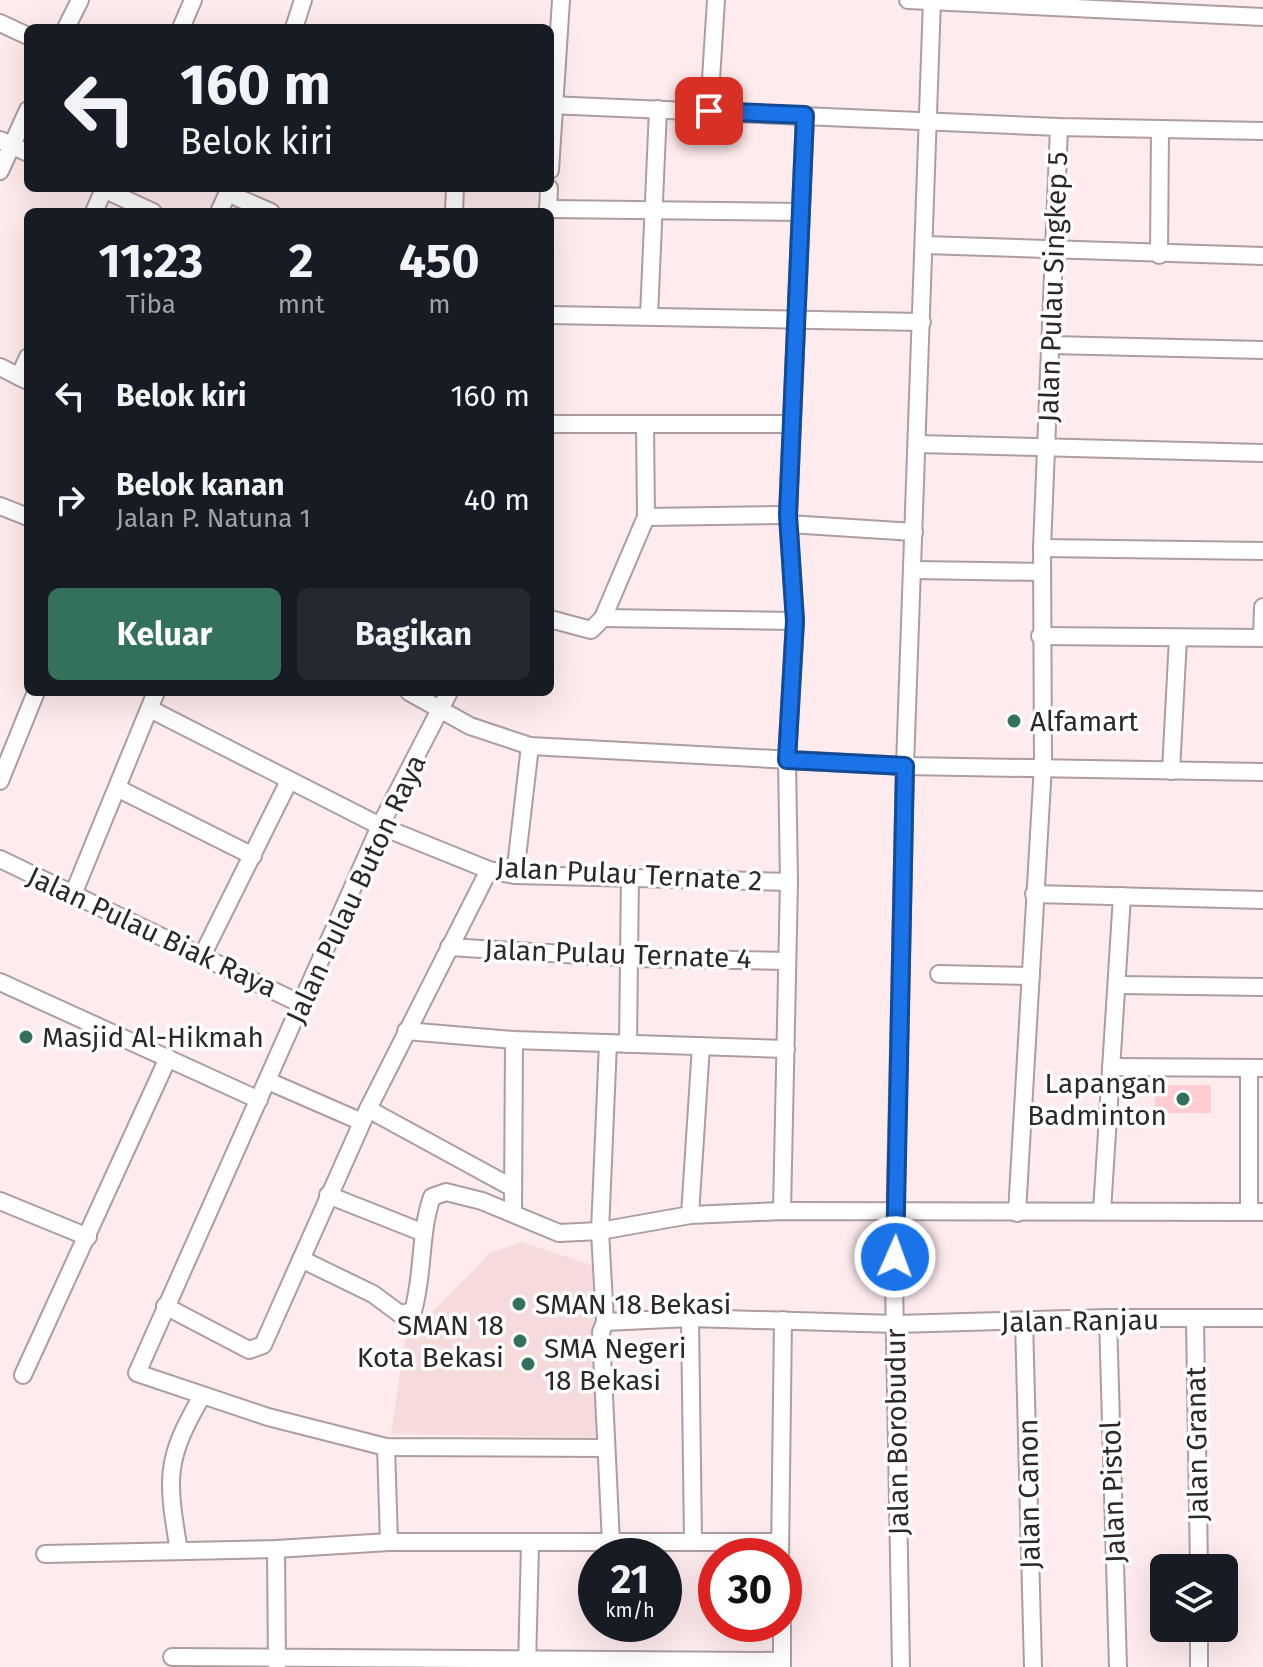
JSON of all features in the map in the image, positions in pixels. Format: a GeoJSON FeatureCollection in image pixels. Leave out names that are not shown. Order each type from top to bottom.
{"type":"FeatureCollection","features":[{"type":"Feature","properties":{"kind":"street"},"geometry":{"type":"LineString","coordinates":[[68,24],[80,0]]}},
{"type":"Feature","properties":{"kind":"street"},"geometry":{"type":"LineString","coordinates":[[183,24],[193,0]]}},
{"type":"Feature","properties":{"kind":"street"},"geometry":{"type":"LineString","coordinates":[[295,24],[303,0]]}},
{"type":"Feature","properties":{"kind":"street"},"geometry":{"type":"LineString","coordinates":[[554,82],[561,0]]}},
{"type":"Feature","properties":{"kind":"street"},"geometry":{"type":"LineString","coordinates":[[709,111],[716,0]]}},
{"type":"Feature","properties":{"kind":"street"},"geometry":{"type":"LineString","coordinates":[[908,0],[1171,6],[1263,17]]}},
{"type":"Feature","properties":{"kind":"street","name":"Jalan Borobudur"},"geometry":{"type":"LineString","coordinates":[[901,1667],[896,1212],[905,766],[925,245],[925,119],[932,0]]}},
{"type":"Feature","properties":{"kind":"street"},"geometry":{"type":"LineString","coordinates":[[0,23],[24,34]]}},
{"type":"Feature","properties":{"kind":"street"},"geometry":{"type":"LineString","coordinates":[[554,105],[1059,127],[1263,131]]}},
{"type":"Feature","properties":{"kind":"street"},"geometry":{"type":"LineString","coordinates":[[649,316],[658,109]]}},
{"type":"Feature","properties":{"kind":"street"},"geometry":{"type":"LineString","coordinates":[[782,1211],[789,882],[787,760],[795,621],[789,519],[805,115]]}},
{"type":"Feature","properties":{"kind":"street"},"geometry":{"type":"LineString","coordinates":[[0,171],[6,143],[24,116]]}},
{"type":"Feature","properties":{"kind":"street","name":"Jalan Pulau Singkep 5"},"geometry":{"type":"LineString","coordinates":[[1017,1213],[1043,765],[1040,636],[1042,548],[1059,127]]}},
{"type":"Feature","properties":{"kind":"street"},"geometry":{"type":"LineString","coordinates":[[1159,255],[1160,129]]}},
{"type":"Feature","properties":{"kind":"street"},"geometry":{"type":"LineString","coordinates":[[109,192],[144,208]]}},
{"type":"Feature","properties":{"kind":"street"},"geometry":{"type":"LineString","coordinates":[[232,192],[263,208]]}},
{"type":"Feature","properties":{"kind":"street"},"geometry":{"type":"LineString","coordinates":[[554,210],[801,212]]}},
{"type":"Feature","properties":{"kind":"street"},"geometry":{"type":"LineString","coordinates":[[925,245],[1263,256]]}},
{"type":"Feature","properties":{"kind":"street"},"geometry":{"type":"LineString","coordinates":[[554,315],[922,322]]}},
{"type":"Feature","properties":{"kind":"street"},"geometry":{"type":"LineString","coordinates":[[1051,345],[1263,350]]}},
{"type":"Feature","properties":{"kind":"street"},"geometry":{"type":"LineString","coordinates":[[0,367],[24,379]]}},
{"type":"Feature","properties":{"kind":"street"},"geometry":{"type":"LineString","coordinates":[[554,424],[792,424]]}},
{"type":"Feature","properties":{"kind":"street"},"geometry":{"type":"LineString","coordinates":[[554,620],[591,630],[603,618],[646,517],[645,424]]}},
{"type":"Feature","properties":{"kind":"street"},"geometry":{"type":"LineString","coordinates":[[918,444],[1263,453]]}},
{"type":"Feature","properties":{"kind":"street"},"geometry":{"type":"LineString","coordinates":[[0,506],[24,515]]}},
{"type":"Feature","properties":{"kind":"street"},"geometry":{"type":"LineString","coordinates":[[646,517],[789,519],[914,532]]}},
{"type":"Feature","properties":{"kind":"street"},"geometry":{"type":"LineString","coordinates":[[1042,548],[1263,551]]}},
{"type":"Feature","properties":{"kind":"street"},"geometry":{"type":"LineString","coordinates":[[914,570],[1042,572]]}},
{"type":"Feature","properties":{"kind":"street"},"geometry":{"type":"LineString","coordinates":[[1040,636],[1262,638],[1263,607]]}},
{"type":"Feature","properties":{"kind":"street"},"geometry":{"type":"LineString","coordinates":[[603,618],[795,621]]}},
{"type":"Feature","properties":{"kind":"street"},"geometry":{"type":"LineString","coordinates":[[1171,771],[1178,638]]}},
{"type":"Feature","properties":{"kind":"street"},"geometry":{"type":"LineString","coordinates":[[0,781],[34,696]]}},
{"type":"Feature","properties":{"kind":"street"},"geometry":{"type":"LineString","coordinates":[[74,892],[155,696]]}},
{"type":"Feature","properties":{"kind":"street"},"geometry":{"type":"LineString","coordinates":[[418,696],[470,726],[530,746],[905,766],[1043,765],[1263,772]]}},
{"type":"Feature","properties":{"kind":"street","name":"Jalan Pulau Buton Raya"},"geometry":{"type":"LineString","coordinates":[[202,1396],[137,1373],[380,826],[447,696]]}},
{"type":"Feature","properties":{"kind":"street","name":"Jalan Pulau Ternate 2"},"geometry":{"type":"LineString","coordinates":[[150,709],[380,826],[489,870],[515,875],[630,875],[789,882]]}},
{"type":"Feature","properties":{"kind":"street"},"geometry":{"type":"LineString","coordinates":[[515,875],[530,746]]}},
{"type":"Feature","properties":{"kind":"street"},"geometry":{"type":"LineString","coordinates":[[202,956],[289,781]]}},
{"type":"Feature","properties":{"kind":"street"},"geometry":{"type":"LineString","coordinates":[[117,788],[253,856]]}},
{"type":"Feature","properties":{"kind":"street","name":"Jalan Pulau Biak Raya"},"geometry":{"type":"LineString","coordinates":[[0,859],[303,1005]]}},
{"type":"Feature","properties":{"kind":"street"},"geometry":{"type":"LineString","coordinates":[[165,1306],[249,1350],[260,1349],[365,1115],[489,870]]}},
{"type":"Feature","properties":{"kind":"street"},"geometry":{"type":"LineString","coordinates":[[628,1044],[630,875]]}},
{"type":"Feature","properties":{"kind":"street"},"geometry":{"type":"LineString","coordinates":[[1034,894],[1263,900]]}},
{"type":"Feature","properties":{"kind":"street"},"geometry":{"type":"LineString","coordinates":[[1102,1211],[1119,985],[1122,896]]}},
{"type":"Feature","properties":{"kind":"street","name":"Jalan Pulau Ternate 4"},"geometry":{"type":"LineString","coordinates":[[449,947],[629,958],[787,961]]}},
{"type":"Feature","properties":{"kind":"street"},"geometry":{"type":"LineString","coordinates":[[939,974],[1031,976]]}},
{"type":"Feature","properties":{"kind":"street"},"geometry":{"type":"LineString","coordinates":[[0,982],[259,1100]]}},
{"type":"Feature","properties":{"kind":"street"},"geometry":{"type":"LineString","coordinates":[[1119,985],[1263,987]]}},
{"type":"Feature","properties":{"kind":"street"},"geometry":{"type":"LineString","coordinates":[[406,1031],[514,1040],[786,1049]]}},
{"type":"Feature","properties":{"kind":"street"},"geometry":{"type":"LineString","coordinates":[[513,1213],[514,1040]]}},
{"type":"Feature","properties":{"kind":"street"},"geometry":{"type":"LineString","coordinates":[[608,1043],[600,1231],[605,1322],[601,1332],[611,1538]]}},
{"type":"Feature","properties":{"kind":"street"},"geometry":{"type":"LineString","coordinates":[[690,1215],[701,1046]]}},
{"type":"Feature","properties":{"kind":"street"},"geometry":{"type":"LineString","coordinates":[[23,1375],[168,1058]]}},
{"type":"Feature","properties":{"kind":"street"},"geometry":{"type":"LineString","coordinates":[[301,1259],[373,1294],[400,1314],[408,1314],[413,1311],[417,1298],[424,1233],[432,1197],[446,1192],[513,1213],[559,1233],[600,1231],[690,1215],[782,1211],[1256,1212],[1256,1068],[1111,1067]]}},
{"type":"Feature","properties":{"kind":"street"},"geometry":{"type":"LineString","coordinates":[[268,1081],[365,1115],[511,1187]]}},
{"type":"Feature","properties":{"kind":"street"},"geometry":{"type":"LineString","coordinates":[[328,1195],[424,1233]]}},
{"type":"Feature","properties":{"kind":"street"},"geometry":{"type":"LineString","coordinates":[[0,1201],[88,1237]]}},
{"type":"Feature","properties":{"kind":"street"},"geometry":{"type":"LineString","coordinates":[[690,1318],[693,1541]]}},
{"type":"Feature","properties":{"kind":"street","name":"Jalan Ranjau"},"geometry":{"type":"LineString","coordinates":[[605,1322],[690,1318],[896,1324],[1108,1318],[1263,1318]]}},
{"type":"Feature","properties":{"kind":"street","name":"Jalan Pistol"},"geometry":{"type":"LineString","coordinates":[[1108,1318],[1118,1667]]}},
{"type":"Feature","properties":{"kind":"street"},"geometry":{"type":"LineString","coordinates":[[780,1538],[783,1320]]}},
{"type":"Feature","properties":{"kind":"street","name":"Jalan Granat"},"geometry":{"type":"LineString","coordinates":[[1195,1320],[1199,1554]]}},
{"type":"Feature","properties":{"kind":"street","name":"Jalan Canon"},"geometry":{"type":"LineString","coordinates":[[1024,1321],[1033,1667]]}},
{"type":"Feature","properties":{"kind":"street"},"geometry":{"type":"LineString","coordinates":[[179,1551],[169,1490],[170,1468],[179,1437],[202,1396],[386,1447],[606,1448]]}},
{"type":"Feature","properties":{"kind":"street"},"geometry":{"type":"LineString","coordinates":[[386,1447],[389,1542]]}},
{"type":"Feature","properties":{"kind":"street"},"geometry":{"type":"LineString","coordinates":[[682,1541],[698,1541]]}},
{"type":"Feature","properties":{"kind":"street"},"geometry":{"type":"LineString","coordinates":[[45,1554],[276,1549],[389,1542],[578,1544]]}},
{"type":"Feature","properties":{"kind":"street"},"geometry":{"type":"LineString","coordinates":[[527,1663],[530,1545]]}},
{"type":"Feature","properties":{"kind":"street"},"geometry":{"type":"LineString","coordinates":[[276,1549],[278,1662]]}},
{"type":"Feature","properties":{"kind":"street"},"geometry":{"type":"LineString","coordinates":[[172,1657],[278,1662],[782,1664],[782,1642]]}},
{"type":"Feature","properties":{"kind":"street"},"geometry":{"type":"LineString","coordinates":[[1199,1642],[1199,1667]]}},
{"type":"Feature","properties":{"kind":"shaded area","name":"Lapangan Badminton"},"geometry":{"type":"Polygon","coordinates":[[[1156,1085],[1211,1085],[1211,1113],[1154,1113],[1156,1085]]]}},
{"type":"Feature","properties":{"kind":"shaded area","name":"SMAN 18 Bekasi"},"geometry":{"type":"Polygon","coordinates":[[[521,1242],[599,1267],[595,1437],[391,1434],[405,1340],[490,1253],[521,1242]]]}},
{"type":"Feature","properties":{"kind":"place","name":"Alfamart"},"geometry":{"type":"Point","coordinates":[1014,721]}},
{"type":"Feature","properties":{"kind":"place","name":"Masjid Al-Hikmah"},"geometry":{"type":"Point","coordinates":[26,1037]}},
{"type":"Feature","properties":{"kind":"place","name":"Lapangan Badminton"},"geometry":{"type":"Point","coordinates":[1183,1099]}},
{"type":"Feature","properties":{"kind":"place","name":"SMAN 18 Bekasi"},"geometry":{"type":"Point","coordinates":[519,1304]}},
{"type":"Feature","properties":{"kind":"place","name":"SMAN 18 Kota Bekasi"},"geometry":{"type":"Point","coordinates":[520,1341]}},
{"type":"Feature","properties":{"kind":"place","name":"SMA Negeri 18 Bekasi"},"geometry":{"type":"Point","coordinates":[528,1364]}},
{"type":"Feature","properties":{"kind":"route"},"geometry":{"type":"LineString","coordinates":[[709,111],[805,115],[788,515],[795,621],[787,760],[905,766],[895,1257]]}}]}
